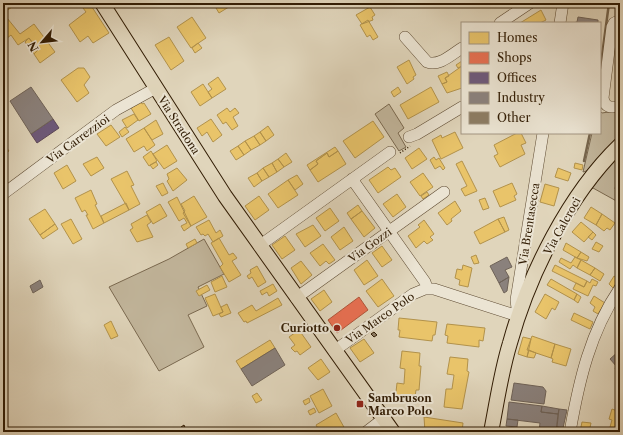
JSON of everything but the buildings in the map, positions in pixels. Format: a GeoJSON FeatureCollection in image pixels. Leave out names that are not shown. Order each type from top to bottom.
{"type":"FeatureCollection","features":[{"type":"Feature","properties":{"kind":"main road","name":"Via Stradona"},"geometry":{"type":"LineString","coordinates":[[102,3],[225,196],[296,298],[393,432]]}},
{"type":"Feature","properties":{"kind":"main road","name":"Via Calcroci"},"geometry":{"type":"LineString","coordinates":[[491,432],[503,369],[518,316],[535,275],[563,218],[591,177],[620,145]]}},
{"type":"Feature","properties":{"kind":"street"},"geometry":{"type":"LineString","coordinates":[[502,22],[530,3]]}},
{"type":"Feature","properties":{"kind":"street"},"geometry":{"type":"LineString","coordinates":[[560,22],[563,3]]}},
{"type":"Feature","properties":{"kind":"street"},"geometry":{"type":"LineString","coordinates":[[620,20],[614,22],[612,27],[603,98],[606,106],[609,108],[620,106]]}},
{"type":"Feature","properties":{"kind":"street"},"geometry":{"type":"LineString","coordinates":[[405,37],[427,62],[432,64],[440,62],[461,49]]}},
{"type":"Feature","properties":{"kind":"street","name":"Via Carrezzioi"},"geometry":{"type":"LineString","coordinates":[[3,194],[116,110],[156,88]]}},
{"type":"Feature","properties":{"kind":"street"},"geometry":{"type":"LineString","coordinates":[[409,137],[417,134],[461,108]]}},
{"type":"Feature","properties":{"kind":"street","name":"Via Brentasecca"},"geometry":{"type":"LineString","coordinates":[[518,316],[516,300],[543,134]]}},
{"type":"Feature","properties":{"kind":"street"},"geometry":{"type":"LineString","coordinates":[[259,246],[390,152]]}},
{"type":"Feature","properties":{"kind":"street"},"geometry":{"type":"LineString","coordinates":[[352,178],[424,282],[426,288]]}},
{"type":"Feature","properties":{"kind":"street","name":"Via Gozzi"},"geometry":{"type":"LineString","coordinates":[[296,298],[444,192]]}},
{"type":"Feature","properties":{"kind":"street","name":"Via Marco Polo"},"geometry":{"type":"LineString","coordinates":[[334,350],[414,294],[426,288],[440,290],[518,316]]}},
{"type":"Feature","properties":{"kind":"street"},"geometry":{"type":"LineString","coordinates":[[570,432],[576,396],[594,336],[606,309],[620,288]]}},
{"type":"Feature","properties":{"kind":"street"},"geometry":{"type":"LineString","coordinates":[[366,432],[383,419]]}},
{"type":"Feature","properties":{"kind":"path"},"geometry":{"type":"LineString","coordinates":[[620,181],[617,190],[620,198]]}},
{"type":"Feature","properties":{"kind":"shaded area"},"geometry":{"type":"Polygon","coordinates":[[[389,104],[404,128],[398,133],[406,147],[399,151],[375,114],[389,104]]]}},
{"type":"Feature","properties":{"kind":"shaded area"},"geometry":{"type":"Polygon","coordinates":[[[620,110],[620,135],[590,170],[583,172],[592,134],[601,134],[601,112],[620,110]]]}},
{"type":"Feature","properties":{"kind":"shaded area"},"geometry":{"type":"Polygon","coordinates":[[[620,151],[620,179],[615,188],[620,203],[593,188],[583,197],[620,151]]]}},
{"type":"Feature","properties":{"kind":"shaded area"},"geometry":{"type":"Polygon","coordinates":[[[204,239],[224,274],[198,287],[207,306],[188,315],[204,347],[159,371],[109,287],[169,259],[204,239]]]}},
{"type":"Feature","properties":{"kind":"waterway"},"geometry":{"type":"LineString","coordinates":[[601,63],[609,3]]}},
{"type":"Feature","properties":{"kind":"waterway"},"geometry":{"type":"LineString","coordinates":[[584,161],[590,134]]}},
{"type":"Feature","properties":{"kind":"place","name":"Curiotto"},"geometry":{"type":"Point","coordinates":[337,328]}},
{"type":"Feature","properties":{"kind":"place","name":"Sambruson Marco Polo"},"geometry":{"type":"Point","coordinates":[360,404]}}]}
